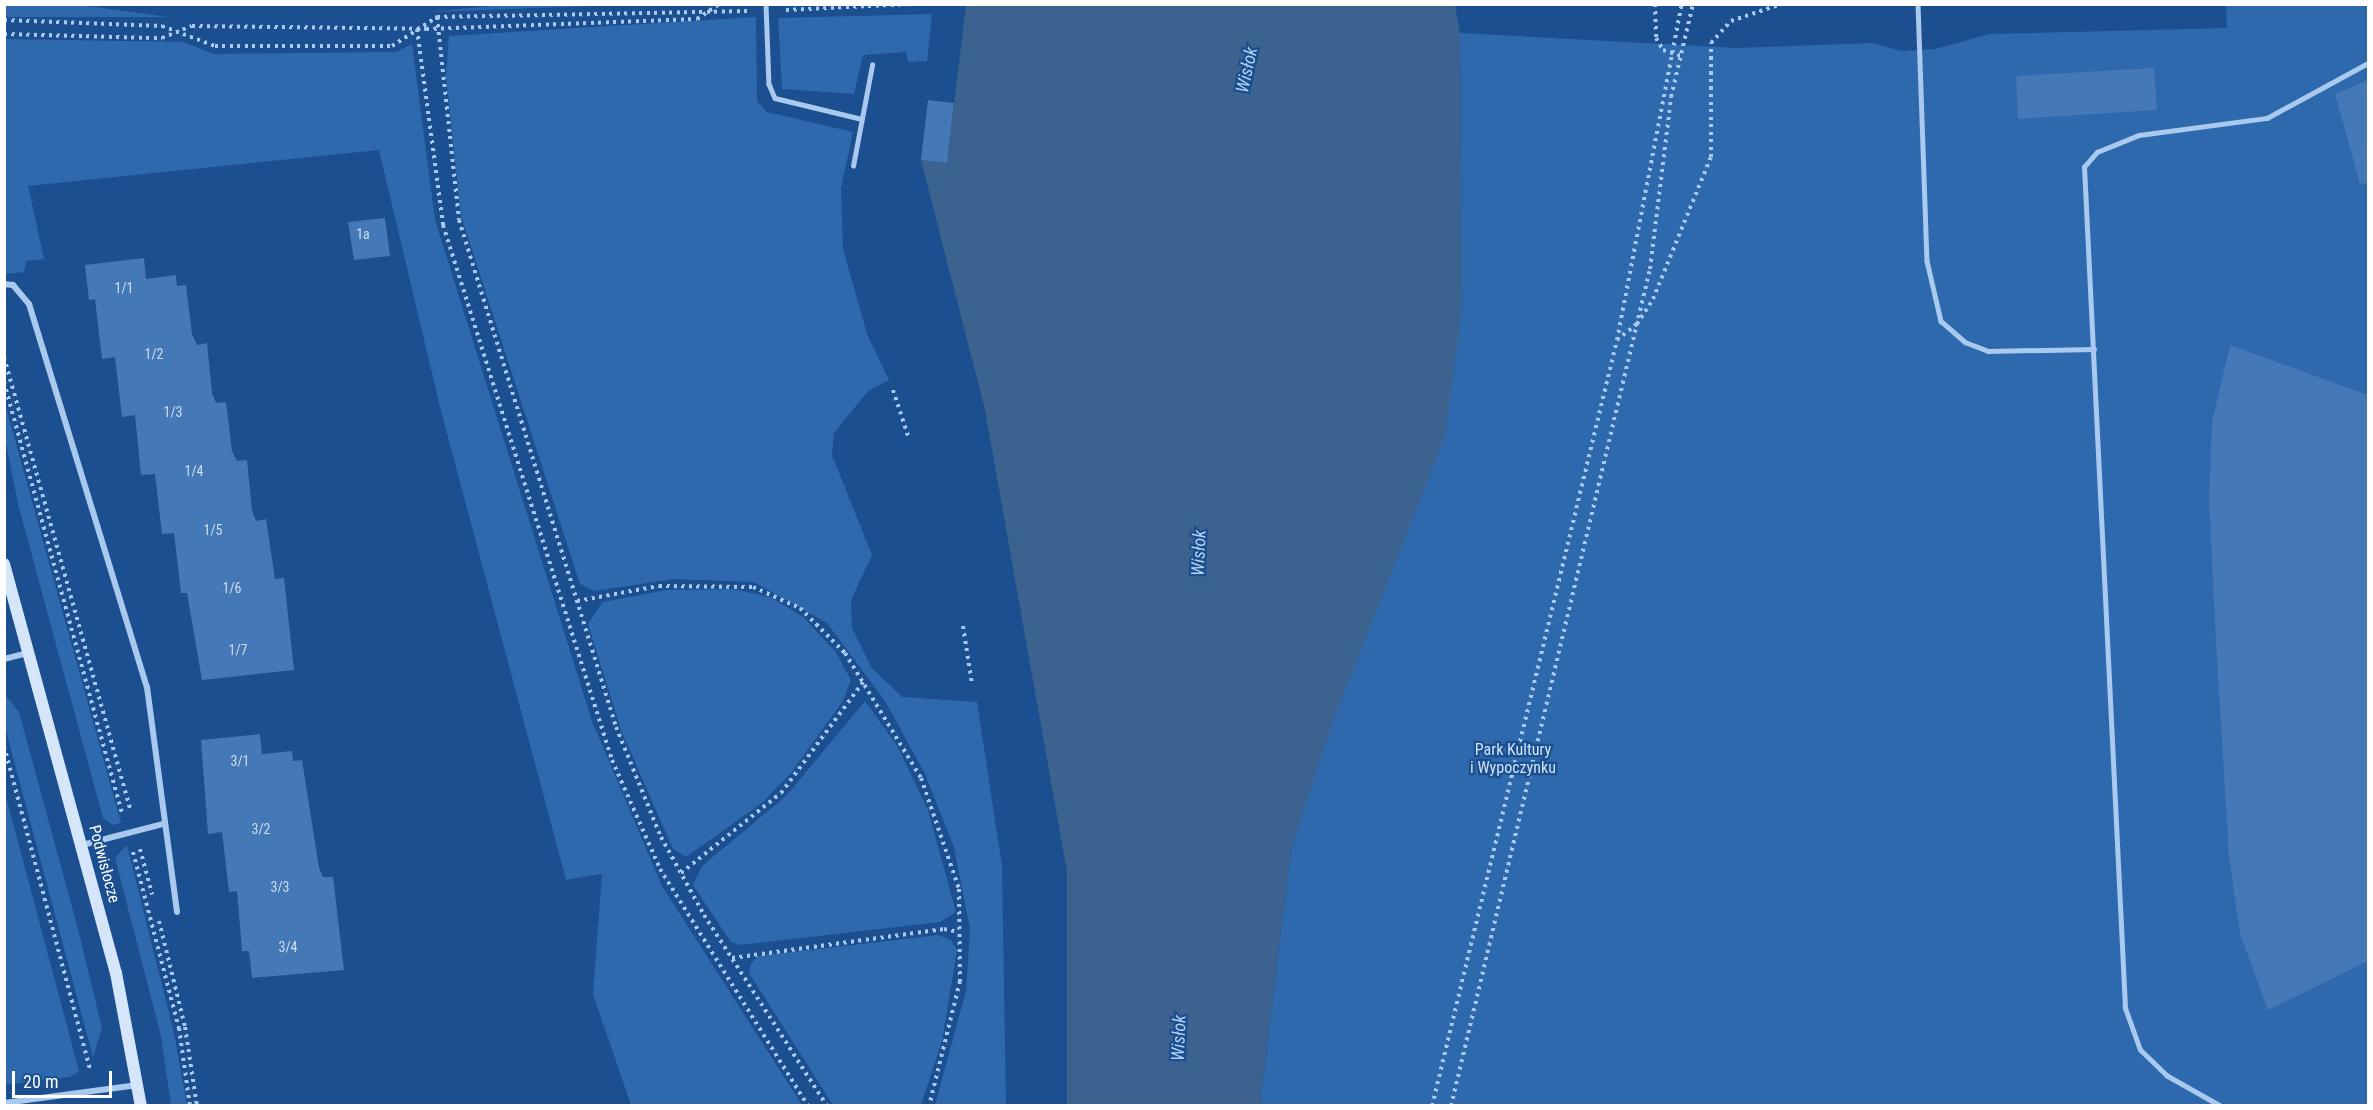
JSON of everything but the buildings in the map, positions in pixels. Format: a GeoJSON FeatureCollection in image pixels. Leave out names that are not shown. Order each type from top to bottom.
{"type":"FeatureCollection","features":[{"type":"Feature","properties":{"kind":"street"},"geometry":{"type":"LineString","coordinates":[[4,284],[13,285],[29,304],[144,679],[162,824],[177,912]]}},
{"type":"Feature","properties":{"kind":"street","name":"Podwisłocze"},"geometry":{"type":"LineString","coordinates":[[4,564],[82,845],[139,1084],[141,1106]]}},
{"type":"Feature","properties":{"kind":"street"},"geometry":{"type":"LineString","coordinates":[[4,659],[28,653]]}},
{"type":"Feature","properties":{"kind":"street"},"geometry":{"type":"LineString","coordinates":[[82,845],[162,824]]}},
{"type":"Feature","properties":{"kind":"street"},"geometry":{"type":"LineString","coordinates":[[4,1103],[139,1084]]}},
{"type":"Feature","properties":{"kind":"lane"},"geometry":{"type":"LineString","coordinates":[[765,4],[769,84],[775,98],[862,118]]}},
{"type":"Feature","properties":{"kind":"lane"},"geometry":{"type":"LineString","coordinates":[[1918,4],[1927,261],[1941,321],[1965,342],[1988,351],[2094,349]]}},
{"type":"Feature","properties":{"kind":"lane"},"geometry":{"type":"LineString","coordinates":[[2220,1106],[2167,1076],[2140,1050],[2125,1008],[2084,167],[2097,152],[2139,135],[2267,118],[2368,63]]}},
{"type":"Feature","properties":{"kind":"lane"},"geometry":{"type":"LineString","coordinates":[[854,166],[872,64]]}},
{"type":"Feature","properties":{"kind":"path"},"geometry":{"type":"LineString","coordinates":[[4,34],[162,38],[192,26],[417,29],[697,19],[719,4]]}},
{"type":"Feature","properties":{"kind":"path"},"geometry":{"type":"LineString","coordinates":[[4,20],[162,26],[215,46],[392,46],[437,17],[766,11],[911,4]]}},
{"type":"Feature","properties":{"kind":"path"},"geometry":{"type":"LineString","coordinates":[[1655,4],[1656,38],[1670,52],[1682,56]]}},
{"type":"Feature","properties":{"kind":"path"},"geometry":{"type":"LineString","coordinates":[[1432,1106],[1617,340],[1670,52],[1682,4]]}},
{"type":"Feature","properties":{"kind":"path"},"geometry":{"type":"LineString","coordinates":[[1451,1106],[1637,324],[1682,56],[1693,4]]}},
{"type":"Feature","properties":{"kind":"path"},"geometry":{"type":"LineString","coordinates":[[1617,340],[1637,324],[1688,220],[1711,157],[1711,43],[1731,21],[1781,4]]}},
{"type":"Feature","properties":{"kind":"path"},"geometry":{"type":"LineString","coordinates":[[437,17],[459,220],[577,602],[638,785],[681,873],[732,958],[827,1106]]}},
{"type":"Feature","properties":{"kind":"path"},"geometry":{"type":"LineString","coordinates":[[417,29],[443,225],[612,760],[660,868],[808,1106]]}},
{"type":"Feature","properties":{"kind":"path"},"geometry":{"type":"LineString","coordinates":[[4,357],[136,832],[185,1027],[197,1106]]}},
{"type":"Feature","properties":{"kind":"path"},"geometry":{"type":"LineString","coordinates":[[4,382],[179,1028],[190,1106]]}},
{"type":"Feature","properties":{"kind":"path"},"geometry":{"type":"LineString","coordinates":[[893,390],[908,436]]}},
{"type":"Feature","properties":{"kind":"path"},"geometry":{"type":"LineString","coordinates":[[577,602],[659,586],[753,587],[800,608],[845,654],[921,778],[959,889],[960,981],[929,1106]]}},
{"type":"Feature","properties":{"kind":"path"},"geometry":{"type":"LineString","coordinates":[[963,626],[972,684]]}},
{"type":"Feature","properties":{"kind":"path"},"geometry":{"type":"LineString","coordinates":[[681,873],[781,793],[863,682]]}},
{"type":"Feature","properties":{"kind":"path"},"geometry":{"type":"LineString","coordinates":[[4,746],[94,1091]]}},
{"type":"Feature","properties":{"kind":"path"},"geometry":{"type":"LineString","coordinates":[[732,958],[944,929],[958,932]]}},
{"type":"Feature","properties":{"kind":"green space"},"geometry":{"type":"Polygon","coordinates":[[[5,4],[80,5],[168,17],[5,17],[5,4]]]}},
{"type":"Feature","properties":{"kind":"green space"},"geometry":{"type":"Polygon","coordinates":[[[504,4],[620,5],[427,12],[504,4]]]}},
{"type":"Feature","properties":{"kind":"green space","name":"Park Kultury i Wypoczynku"},"geometry":{"type":"Polygon","coordinates":[[[2226,5],[2368,5],[2368,1105],[1260,1106],[1291,849],[1462,309],[1460,33],[1737,48],[1873,43],[1901,51],[1935,49],[1990,34],[2227,28],[2226,5]]]}},
{"type":"Feature","properties":{"kind":"green space"},"geometry":{"type":"Polygon","coordinates":[[[932,14],[927,61],[908,62],[906,52],[863,55],[854,94],[782,89],[778,18],[932,14]]]}},
{"type":"Feature","properties":{"kind":"green space"},"geometry":{"type":"Polygon","coordinates":[[[756,17],[757,101],[767,112],[853,132],[841,188],[843,249],[867,334],[889,380],[868,391],[834,433],[832,455],[872,555],[851,600],[852,628],[871,667],[902,697],[977,702],[1002,866],[1006,1105],[935,1105],[966,991],[970,929],[954,847],[925,774],[885,701],[827,623],[754,582],[673,579],[595,591],[580,584],[461,216],[446,75],[449,36],[756,17]]]}},
{"type":"Feature","properties":{"kind":"green space"},"geometry":{"type":"Polygon","coordinates":[[[4,39],[183,42],[214,54],[396,52],[412,44],[435,220],[592,721],[662,886],[802,1105],[631,1105],[593,994],[602,874],[566,880],[440,407],[379,150],[28,186],[44,259],[26,261],[24,272],[5,274],[4,39]]]}},
{"type":"Feature","properties":{"kind":"green space"},"geometry":{"type":"Polygon","coordinates":[[[4,400],[121,823],[113,825],[103,818],[18,504],[5,438],[4,400]]]}},
{"type":"Feature","properties":{"kind":"green space"},"geometry":{"type":"Polygon","coordinates":[[[733,589],[770,597],[802,616],[835,651],[851,680],[843,701],[791,773],[762,803],[686,857],[673,849],[621,730],[588,624],[603,602],[666,590],[733,589]]]}},
{"type":"Feature","properties":{"kind":"green space"},"geometry":{"type":"Polygon","coordinates":[[[5,695],[19,712],[78,929],[102,1028],[93,1057],[5,727],[5,695]]]}},
{"type":"Feature","properties":{"kind":"green space"},"geometry":{"type":"Polygon","coordinates":[[[865,701],[898,747],[928,810],[956,912],[940,922],[740,945],[731,942],[693,885],[702,866],[787,795],[865,701]]]}},
{"type":"Feature","properties":{"kind":"green space"},"geometry":{"type":"Polygon","coordinates":[[[4,789],[79,1071],[70,1077],[5,1085],[4,789]]]}},
{"type":"Feature","properties":{"kind":"green space"},"geometry":{"type":"Polygon","coordinates":[[[127,845],[174,1033],[187,1105],[171,1105],[161,1036],[115,858],[127,845]]]}},
{"type":"Feature","properties":{"kind":"green space"},"geometry":{"type":"Polygon","coordinates":[[[938,935],[951,940],[957,950],[942,1041],[921,1105],[833,1105],[749,973],[751,963],[759,956],[938,935]]]}},
{"type":"Feature","properties":{"kind":"water","name":"Wisłok"},"geometry":{"type":"Polygon","coordinates":[[[966,5],[1455,5],[1460,33],[1462,309],[1445,436],[1334,719],[1291,849],[1260,1105],[1067,1105],[1067,872],[985,410],[921,160],[947,163],[966,5]]]}}]}
